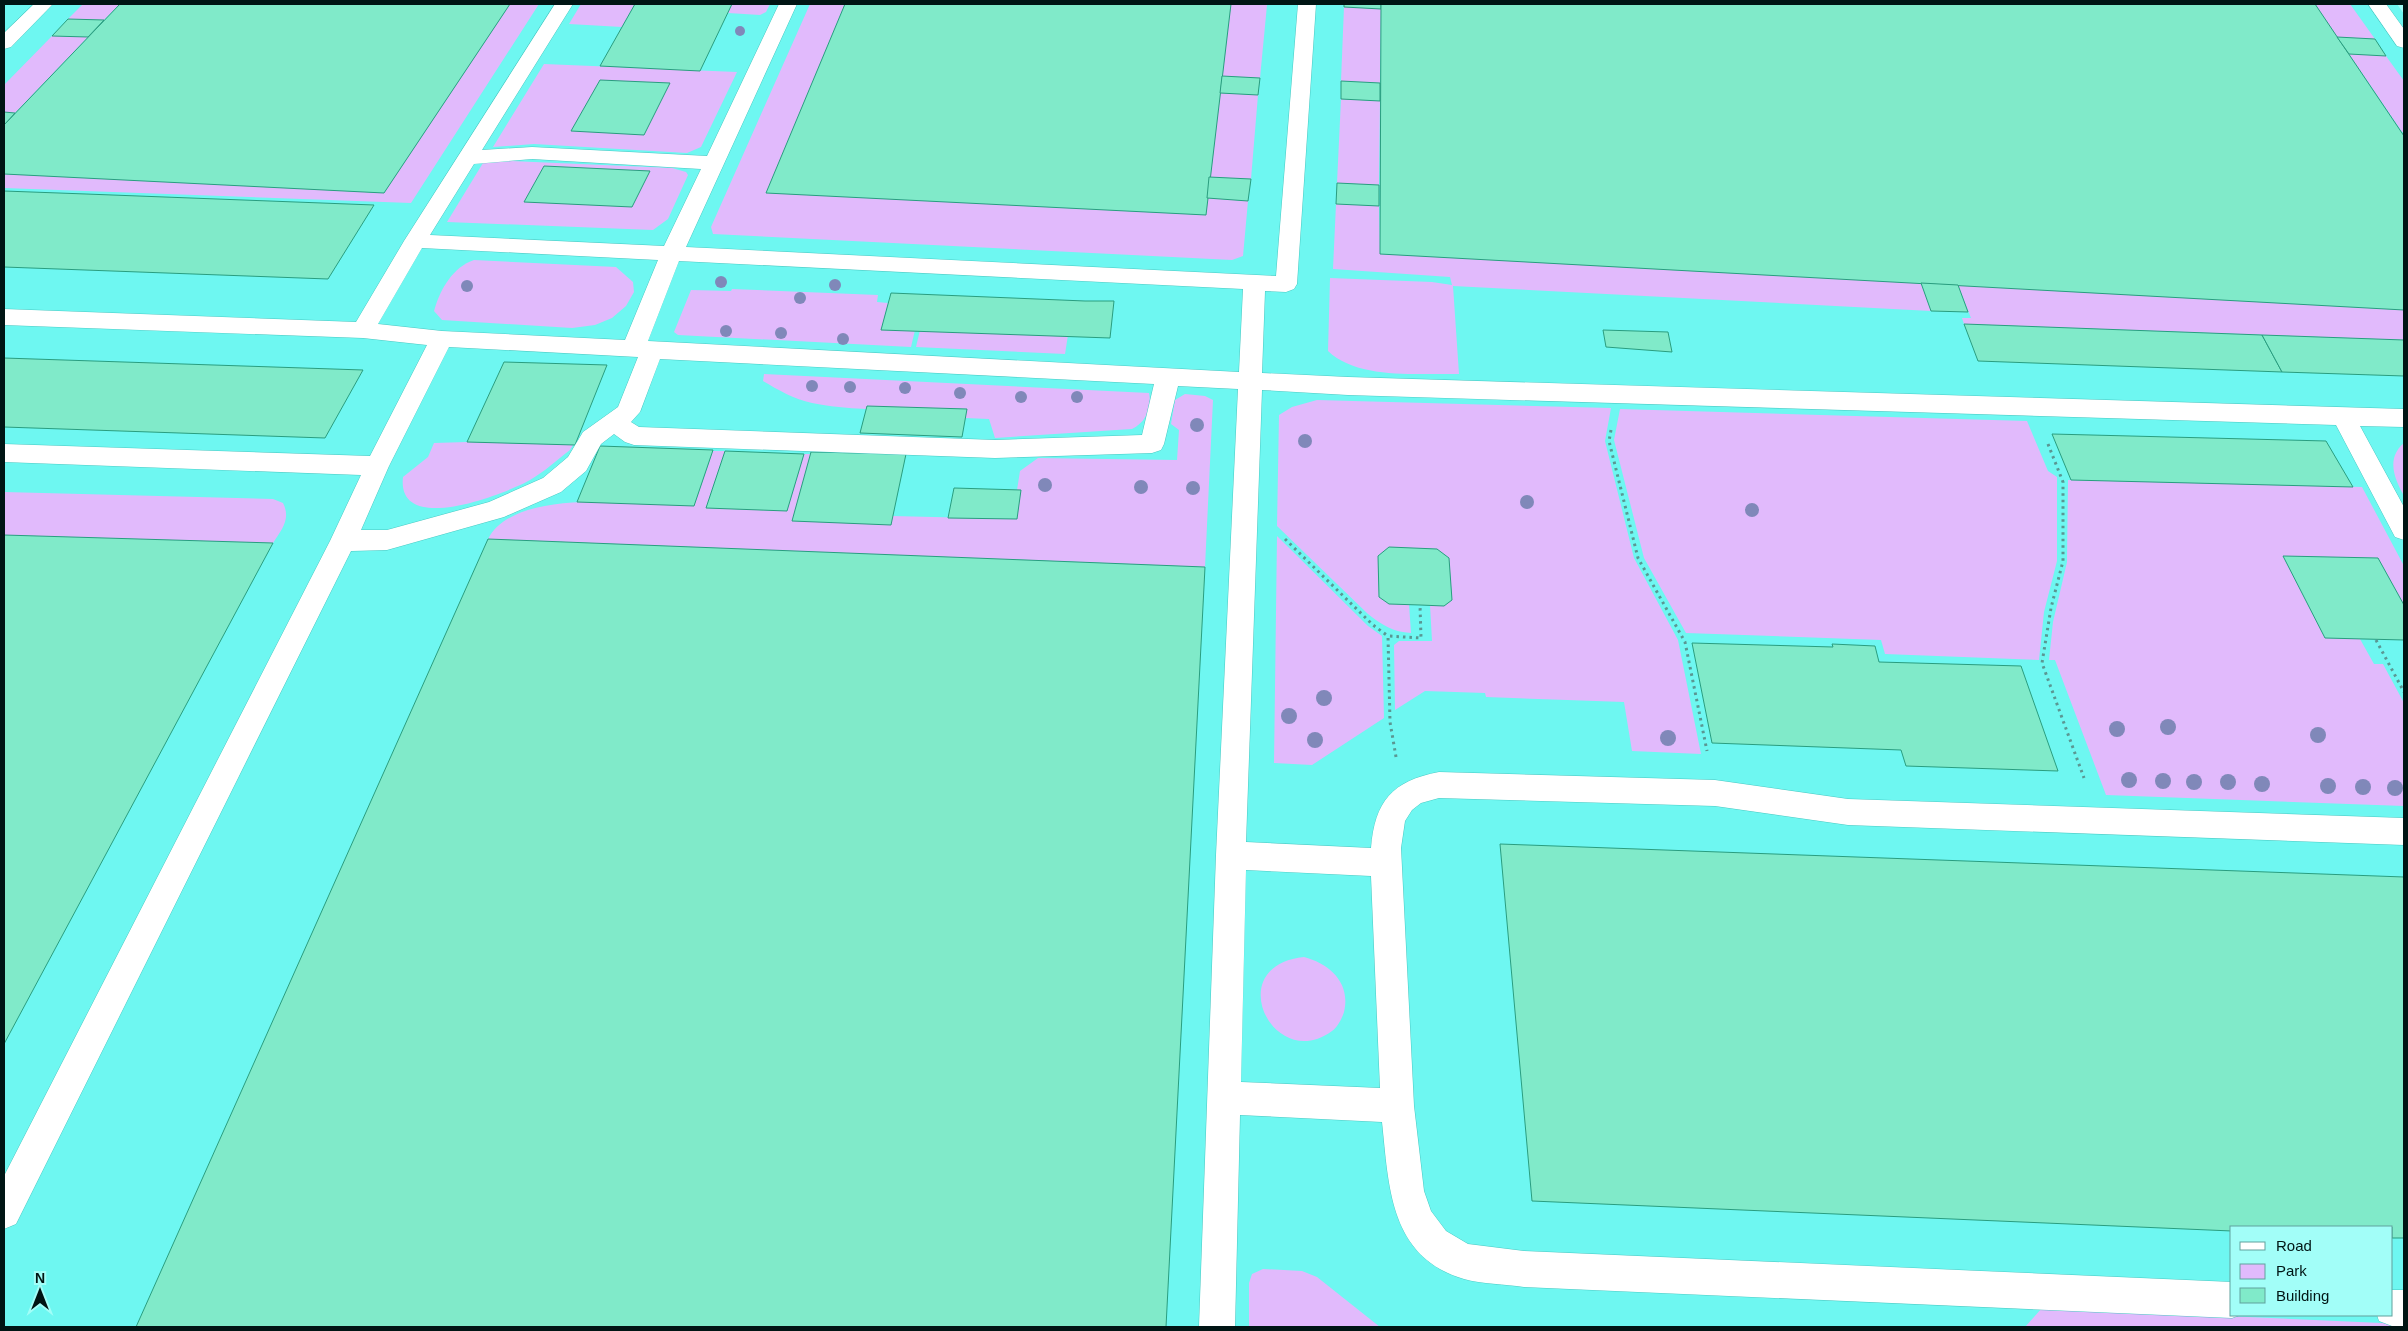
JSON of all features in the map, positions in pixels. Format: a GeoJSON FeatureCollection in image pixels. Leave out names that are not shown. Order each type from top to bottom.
{"type":"FeatureCollection","features":[{"type":"Feature","properties":{"kind":"lane"},"geometry":{"type":"LineString","coordinates":[[4,43],[44,4]]}},
{"type":"Feature","properties":{"kind":"lane"},"geometry":{"type":"LineString","coordinates":[[363,330],[415,241],[564,4]]}},
{"type":"Feature","properties":{"kind":"lane"},"geometry":{"type":"LineString","coordinates":[[343,541],[386,540],[495,510],[527,496],[566,475],[577,464],[592,438],[628,412],[643,349],[671,255],[788,4]]}},
{"type":"Feature","properties":{"kind":"lane"},"geometry":{"type":"LineString","coordinates":[[415,241],[1286,284],[1306,4]]}},
{"type":"Feature","properties":{"kind":"lane"},"geometry":{"type":"LineString","coordinates":[[2377,4],[2404,42]]}},
{"type":"Feature","properties":{"kind":"lane"},"geometry":{"type":"LineString","coordinates":[[467,158],[532,153],[714,163]]}},
{"type":"Feature","properties":{"kind":"lane"},"geometry":{"type":"LineString","coordinates":[[1217,1327],[1231,855],[1254,283]]}},
{"type":"Feature","properties":{"kind":"lane"},"geometry":{"type":"LineString","coordinates":[[4,317],[363,330],[442,338],[1249,381],[2404,418]]}},
{"type":"Feature","properties":{"kind":"lane"},"geometry":{"type":"LineString","coordinates":[[4,1212],[343,541],[377,466],[442,338]]}},
{"type":"Feature","properties":{"kind":"lane"},"geometry":{"type":"LineString","coordinates":[[614,422],[634,436],[995,449],[1152,444],[1168,377]]}},
{"type":"Feature","properties":{"kind":"lane"},"geometry":{"type":"LineString","coordinates":[[2342,416],[2404,530]]}},
{"type":"Feature","properties":{"kind":"lane"},"geometry":{"type":"LineString","coordinates":[[4,453],[377,466]]}},
{"type":"Feature","properties":{"kind":"lane"},"geometry":{"type":"LineString","coordinates":[[2230,1300],[1524,1269],[1464,1261],[1433,1244],[1417,1221],[1407,1191],[1397,1106],[1385,837],[1391,820],[1400,801],[1414,790],[1439,785],[1716,793],[1848,812],[2404,831]]}},
{"type":"Feature","properties":{"kind":"lane"},"geometry":{"type":"LineString","coordinates":[[1231,855],[1386,863]]}},
{"type":"Feature","properties":{"kind":"lane"},"geometry":{"type":"LineString","coordinates":[[1224,1098],[1397,1106]]}},
{"type":"Feature","properties":{"kind":"path"},"geometry":{"type":"LineString","coordinates":[[1617,394],[1609,440],[1631,531],[1638,558],[1685,642],[1716,793]]}},
{"type":"Feature","properties":{"kind":"path"},"geometry":{"type":"LineString","coordinates":[[2032,407],[2063,482],[2063,561],[2051,608],[2042,664],[2100,820]]}},
{"type":"Feature","properties":{"kind":"path"},"geometry":{"type":"LineString","coordinates":[[1244,526],[1270,528],[1277,531],[1374,625],[1388,636],[1421,638],[1420,605]]}},
{"type":"Feature","properties":{"kind":"path"},"geometry":{"type":"LineString","coordinates":[[1388,636],[1390,722],[1394,750],[1400,768],[1414,790]]}},
{"type":"Feature","properties":{"kind":"path"},"geometry":{"type":"LineString","coordinates":[[2376,640],[2404,692]]}},
{"type":"Feature","properties":{"kind":"shaded area"},"geometry":{"type":"Polygon","coordinates":[[[4,4],[2397,4],[2404,14],[2404,1327],[4,1327],[4,4]]]}},
{"type":"Feature","properties":{"kind":"green space"},"geometry":{"type":"Polygon","coordinates":[[[83,4],[120,4],[104,20],[68,19],[83,4]]]}},
{"type":"Feature","properties":{"kind":"green space"},"geometry":{"type":"Polygon","coordinates":[[[510,4],[539,4],[411,203],[4,188],[4,174],[384,193],[510,4]]]}},
{"type":"Feature","properties":{"kind":"green space"},"geometry":{"type":"Polygon","coordinates":[[[581,4],[635,4],[622,27],[569,24],[581,4]]]}},
{"type":"Feature","properties":{"kind":"green space"},"geometry":{"type":"Polygon","coordinates":[[[732,4],[770,4],[766,12],[760,15],[728,13],[732,4]]]}},
{"type":"Feature","properties":{"kind":"green space"},"geometry":{"type":"Polygon","coordinates":[[[810,4],[845,4],[767,193],[1205,215],[1207,198],[1248,201],[1243,256],[1232,260],[713,234],[711,227],[810,4]]]}},
{"type":"Feature","properties":{"kind":"green space"},"geometry":{"type":"Polygon","coordinates":[[[1231,4],[1267,5],[1260,78],[1222,76],[1231,4]]]}},
{"type":"Feature","properties":{"kind":"green space"},"geometry":{"type":"Polygon","coordinates":[[[2315,4],[2350,4],[2375,39],[2337,37],[2315,4]]]}},
{"type":"Feature","properties":{"kind":"green space"},"geometry":{"type":"Polygon","coordinates":[[[1344,7],[1381,9],[1380,83],[1341,81],[1344,7]]]}},
{"type":"Feature","properties":{"kind":"green space"},"geometry":{"type":"Polygon","coordinates":[[[52,36],[88,37],[15,113],[4,113],[4,85],[52,36]]]}},
{"type":"Feature","properties":{"kind":"green space"},"geometry":{"type":"Polygon","coordinates":[[[2349,54],[2386,56],[2404,81],[2404,132],[2402,132],[2349,54]]]}},
{"type":"Feature","properties":{"kind":"green space"},"geometry":{"type":"Polygon","coordinates":[[[544,64],[737,72],[701,147],[687,153],[534,144],[493,147],[544,64]]]}},
{"type":"Feature","properties":{"kind":"green space"},"geometry":{"type":"Polygon","coordinates":[[[1220,93],[1258,95],[1251,179],[1209,177],[1220,93]]]}},
{"type":"Feature","properties":{"kind":"green space"},"geometry":{"type":"Polygon","coordinates":[[[1341,99],[1380,101],[1379,185],[1337,183],[1341,99]]]}},
{"type":"Feature","properties":{"kind":"green space"},"geometry":{"type":"Polygon","coordinates":[[[511,161],[672,168],[686,172],[688,175],[668,219],[653,230],[447,222],[483,163],[511,161]]]}},
{"type":"Feature","properties":{"kind":"green space"},"geometry":{"type":"Polygon","coordinates":[[[1336,204],[1379,206],[1380,254],[1921,283],[1931,311],[1453,286],[1459,374],[1408,374],[1372,371],[1356,367],[1328,351],[1330,278],[1432,282],[1452,285],[1450,277],[1333,269],[1336,204]]]}},
{"type":"Feature","properties":{"kind":"green space"},"geometry":{"type":"Polygon","coordinates":[[[474,260],[616,267],[633,282],[634,292],[626,306],[612,318],[595,325],[572,328],[442,320],[434,311],[444,287],[454,273],[466,263],[474,260]]]}},
{"type":"Feature","properties":{"kind":"green space"},"geometry":{"type":"Polygon","coordinates":[[[1958,285],[2404,310],[2404,340],[1964,324],[1962,318],[1971,318],[1958,285]]]}},
{"type":"Feature","properties":{"kind":"green space"},"geometry":{"type":"Polygon","coordinates":[[[732,289],[878,295],[877,302],[888,303],[881,330],[915,330],[911,347],[678,335],[674,332],[691,290],[731,291],[732,289]]]}},
{"type":"Feature","properties":{"kind":"green space"},"geometry":{"type":"Polygon","coordinates":[[[920,330],[1068,335],[1065,354],[916,347],[920,330]]]}},
{"type":"Feature","properties":{"kind":"green space"},"geometry":{"type":"Polygon","coordinates":[[[764,374],[1149,393],[1150,404],[1147,414],[1141,423],[1132,429],[995,438],[989,419],[965,418],[967,409],[869,409],[812,403],[793,397],[763,381],[764,374]]]}},
{"type":"Feature","properties":{"kind":"green space"},"geometry":{"type":"Polygon","coordinates":[[[1185,394],[1205,396],[1213,400],[1205,567],[488,539],[503,522],[524,511],[552,505],[582,502],[614,502],[694,506],[713,451],[725,451],[706,508],[787,511],[804,454],[811,454],[793,521],[891,524],[892,516],[1016,519],[1021,490],[1017,490],[1020,471],[1038,458],[1177,460],[1179,430],[1171,424],[1175,400],[1185,394]]]}},
{"type":"Feature","properties":{"kind":"green space"},"geometry":{"type":"Polygon","coordinates":[[[1317,400],[1611,408],[1605,441],[1634,558],[1678,640],[1701,754],[1632,751],[1624,702],[1486,697],[1485,693],[1425,691],[1395,710],[1394,645],[1399,641],[1432,641],[1430,605],[1444,606],[1452,600],[1449,558],[1437,549],[1389,547],[1378,556],[1379,597],[1409,604],[1411,633],[1399,631],[1388,627],[1368,614],[1277,526],[1279,415],[1292,407],[1317,400]]]}},
{"type":"Feature","properties":{"kind":"green space"},"geometry":{"type":"Polygon","coordinates":[[[1620,409],[2027,421],[2048,471],[2057,477],[2057,561],[2044,612],[2039,660],[1885,654],[1881,640],[1686,633],[1644,558],[1614,440],[1620,409]]]}},
{"type":"Feature","properties":{"kind":"green space"},"geometry":{"type":"Polygon","coordinates":[[[434,443],[573,445],[570,450],[530,480],[499,494],[477,501],[434,508],[416,505],[405,495],[403,477],[428,457],[434,443]]]}},
{"type":"Feature","properties":{"kind":"green space"},"geometry":{"type":"Polygon","coordinates":[[[2404,443],[2404,496],[2397,482],[2393,462],[2398,449],[2404,443]]]}},
{"type":"Feature","properties":{"kind":"green space"},"geometry":{"type":"Polygon","coordinates":[[[2068,480],[2362,487],[2404,566],[2404,605],[2378,558],[2283,556],[2325,638],[2360,639],[2374,664],[2383,664],[2404,703],[2404,806],[2106,795],[2055,660],[2049,660],[2053,622],[2067,562],[2068,480]]]}},
{"type":"Feature","properties":{"kind":"green space"},"geometry":{"type":"Polygon","coordinates":[[[4,492],[273,499],[283,503],[286,519],[273,543],[4,535],[4,492]]]}},
{"type":"Feature","properties":{"kind":"green space"},"geometry":{"type":"Polygon","coordinates":[[[1277,536],[1368,626],[1382,636],[1384,718],[1312,765],[1274,763],[1277,536]]]}},
{"type":"Feature","properties":{"kind":"green space"},"geometry":{"type":"Polygon","coordinates":[[[1304,957],[1322,964],[1336,976],[1344,992],[1345,1002],[1344,1012],[1336,1027],[1332,1031],[1311,1041],[1291,1039],[1276,1029],[1265,1014],[1261,996],[1265,978],[1279,965],[1304,957]]]}},
{"type":"Feature","properties":{"kind":"green space"},"geometry":{"type":"Polygon","coordinates":[[[1263,1269],[1302,1271],[1317,1277],[1380,1327],[1249,1327],[1249,1283],[1252,1274],[1263,1269]]]}},
{"type":"Feature","properties":{"kind":"green space"},"geometry":{"type":"Polygon","coordinates":[[[2042,1308],[2404,1324],[2404,1327],[2025,1327],[2042,1308]]]}},
{"type":"Feature","properties":{"kind":"building"},"geometry":{"type":"Polygon","coordinates":[[[120,4],[510,4],[384,193],[4,174],[4,125],[120,4]]]}},
{"type":"Feature","properties":{"kind":"building"},"geometry":{"type":"Polygon","coordinates":[[[635,4],[732,4],[700,71],[600,66],[635,4]]]}},
{"type":"Feature","properties":{"kind":"building"},"geometry":{"type":"Polygon","coordinates":[[[845,4],[1231,4],[1206,215],[766,193],[845,4]]]}},
{"type":"Feature","properties":{"kind":"building"},"geometry":{"type":"Polygon","coordinates":[[[1344,4],[1381,4],[1381,9],[1344,7],[1344,4]]]}},
{"type":"Feature","properties":{"kind":"building"},"geometry":{"type":"Polygon","coordinates":[[[1381,4],[2315,4],[2404,136],[2404,310],[1380,254],[1381,4]]]}},
{"type":"Feature","properties":{"kind":"building"},"geometry":{"type":"Polygon","coordinates":[[[68,19],[104,20],[88,37],[52,36],[68,19]]]}},
{"type":"Feature","properties":{"kind":"building"},"geometry":{"type":"Polygon","coordinates":[[[2337,37],[2375,39],[2386,56],[2349,54],[2337,37]]]}},
{"type":"Feature","properties":{"kind":"building"},"geometry":{"type":"Polygon","coordinates":[[[1222,76],[1260,78],[1258,95],[1220,93],[1222,76]]]}},
{"type":"Feature","properties":{"kind":"building"},"geometry":{"type":"Polygon","coordinates":[[[600,80],[670,83],[644,135],[571,131],[600,80]]]}},
{"type":"Feature","properties":{"kind":"building"},"geometry":{"type":"Polygon","coordinates":[[[1341,81],[1380,83],[1380,101],[1341,99],[1341,81]]]}},
{"type":"Feature","properties":{"kind":"building"},"geometry":{"type":"Polygon","coordinates":[[[4,112],[15,113],[4,125],[4,112]]]}},
{"type":"Feature","properties":{"kind":"building"},"geometry":{"type":"Polygon","coordinates":[[[544,166],[650,171],[632,207],[524,202],[544,166]]]}},
{"type":"Feature","properties":{"kind":"building"},"geometry":{"type":"Polygon","coordinates":[[[1209,177],[1251,179],[1248,201],[1207,198],[1209,177]]]}},
{"type":"Feature","properties":{"kind":"building"},"geometry":{"type":"Polygon","coordinates":[[[1337,183],[1379,185],[1379,206],[1336,204],[1337,183]]]}},
{"type":"Feature","properties":{"kind":"building"},"geometry":{"type":"Polygon","coordinates":[[[4,191],[374,205],[328,279],[4,267],[4,191]]]}},
{"type":"Feature","properties":{"kind":"building"},"geometry":{"type":"Polygon","coordinates":[[[1921,283],[1958,285],[1968,312],[1931,311],[1921,283]]]}},
{"type":"Feature","properties":{"kind":"building"},"geometry":{"type":"Polygon","coordinates":[[[891,293],[1114,301],[1110,338],[881,330],[891,293]]]}},
{"type":"Feature","properties":{"kind":"building"},"geometry":{"type":"Polygon","coordinates":[[[1964,324],[2262,335],[2282,372],[1978,361],[1964,324]]]}},
{"type":"Feature","properties":{"kind":"building"},"geometry":{"type":"Polygon","coordinates":[[[1603,330],[1668,332],[1672,352],[1606,347],[1603,330]]]}},
{"type":"Feature","properties":{"kind":"building"},"geometry":{"type":"Polygon","coordinates":[[[2262,335],[2404,340],[2404,376],[2282,372],[2262,335]]]}},
{"type":"Feature","properties":{"kind":"building"},"geometry":{"type":"Polygon","coordinates":[[[4,358],[363,370],[325,438],[4,427],[4,358]]]}},
{"type":"Feature","properties":{"kind":"building"},"geometry":{"type":"Polygon","coordinates":[[[504,362],[607,365],[575,445],[467,442],[504,362]]]}},
{"type":"Feature","properties":{"kind":"building"},"geometry":{"type":"Polygon","coordinates":[[[867,406],[967,409],[962,437],[860,433],[867,406]]]}},
{"type":"Feature","properties":{"kind":"building"},"geometry":{"type":"Polygon","coordinates":[[[2052,434],[2326,441],[2353,487],[2071,480],[2052,434]]]}},
{"type":"Feature","properties":{"kind":"building"},"geometry":{"type":"Polygon","coordinates":[[[600,446],[713,450],[694,506],[577,502],[600,446]]]}},
{"type":"Feature","properties":{"kind":"building"},"geometry":{"type":"Polygon","coordinates":[[[725,451],[804,454],[787,511],[706,508],[725,451]]]}},
{"type":"Feature","properties":{"kind":"building"},"geometry":{"type":"Polygon","coordinates":[[[811,452],[906,454],[891,525],[792,521],[811,452]]]}},
{"type":"Feature","properties":{"kind":"building"},"geometry":{"type":"Polygon","coordinates":[[[954,488],[1021,490],[1017,519],[948,518],[954,488]]]}},
{"type":"Feature","properties":{"kind":"building"},"geometry":{"type":"Polygon","coordinates":[[[4,535],[273,543],[4,1044],[4,535]]]}},
{"type":"Feature","properties":{"kind":"building"},"geometry":{"type":"Polygon","coordinates":[[[488,539],[1205,567],[1166,1327],[136,1327],[488,539]]]}},
{"type":"Feature","properties":{"kind":"building"},"geometry":{"type":"Polygon","coordinates":[[[1389,547],[1437,549],[1449,558],[1452,600],[1444,606],[1389,604],[1379,597],[1378,556],[1389,547]]]}},
{"type":"Feature","properties":{"kind":"building"},"geometry":{"type":"Polygon","coordinates":[[[2283,556],[2378,558],[2404,605],[2404,640],[2325,638],[2283,556]]]}},
{"type":"Feature","properties":{"kind":"building"},"geometry":{"type":"Polygon","coordinates":[[[1692,643],[1833,647],[1832,644],[1875,646],[1879,662],[2021,666],[2058,771],[1906,766],[1901,750],[1712,743],[1692,643]]]}},
{"type":"Feature","properties":{"kind":"building"},"geometry":{"type":"Polygon","coordinates":[[[1500,844],[2404,877],[2404,1238],[2393,1238],[2393,1226],[2230,1226],[2230,1231],[1532,1201],[1500,844]]]}}]}
